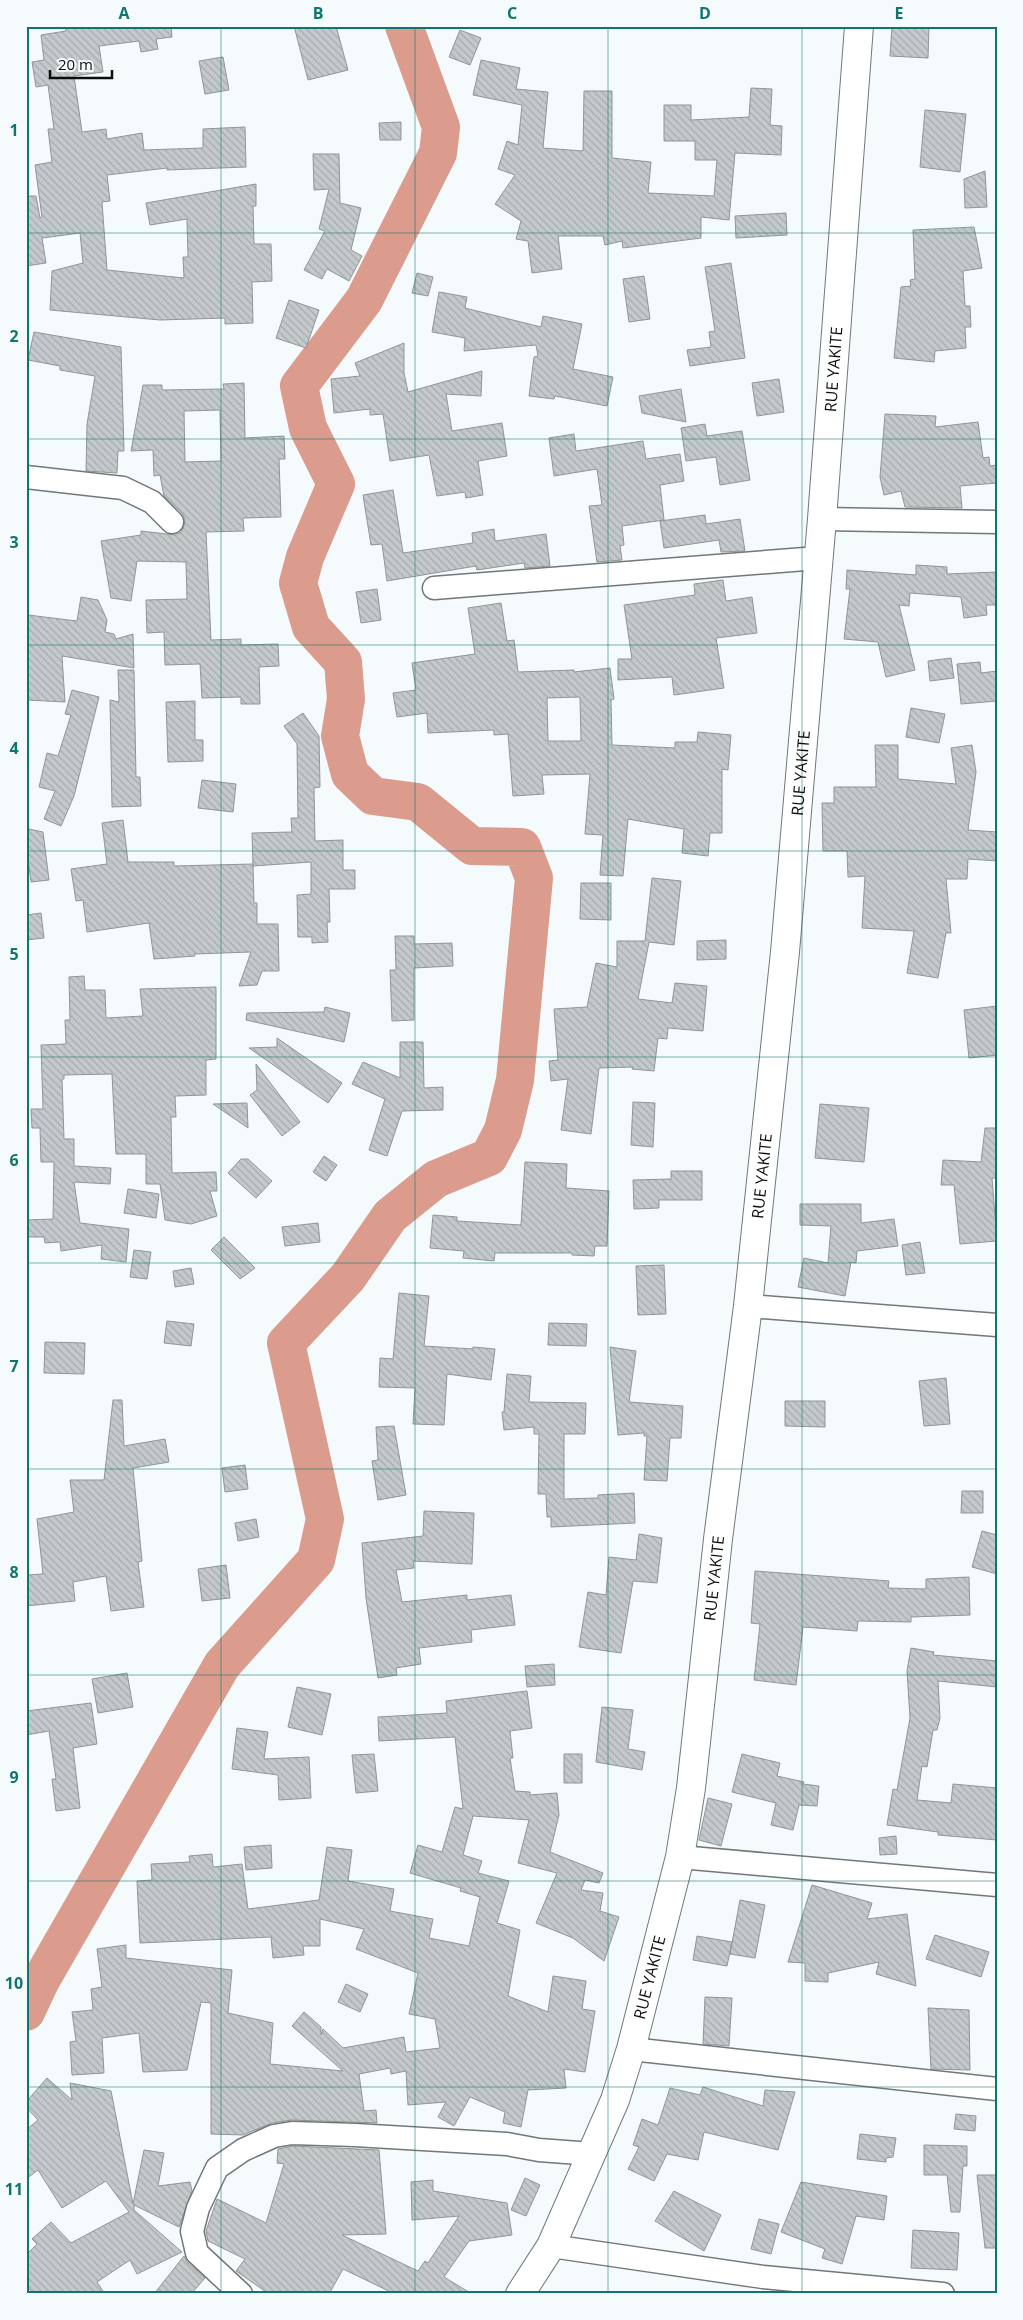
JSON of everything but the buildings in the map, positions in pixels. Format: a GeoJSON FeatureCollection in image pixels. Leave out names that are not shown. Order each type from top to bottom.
{"type":"FeatureCollection","features":[{"type":"Feature","properties":{"kind":"main road","name":"RUE YAKITE"},"geometry":{"type":"LineString","coordinates":[[520,2294],[551,2246],[615,2100],[631,2049],[680,1857],[691,1788],[720,1529],[748,1306],[785,952],[822,519],[859,26]]}},
{"type":"Feature","properties":{"kind":"street"},"geometry":{"type":"LineString","coordinates":[[26,477],[124,488],[152,502],[172,522]]}},
{"type":"Feature","properties":{"kind":"street"},"geometry":{"type":"LineString","coordinates":[[822,519],[997,522]]}},
{"type":"Feature","properties":{"kind":"street"},"geometry":{"type":"LineString","coordinates":[[434,588],[818,558]]}},
{"type":"Feature","properties":{"kind":"street"},"geometry":{"type":"LineString","coordinates":[[748,1306],[997,1325]]}},
{"type":"Feature","properties":{"kind":"street"},"geometry":{"type":"LineString","coordinates":[[680,1857],[997,1885]]}},
{"type":"Feature","properties":{"kind":"street"},"geometry":{"type":"LineString","coordinates":[[631,2049],[997,2088]]}},
{"type":"Feature","properties":{"kind":"street"},"geometry":{"type":"LineString","coordinates":[[241,2294],[197,2253],[192,2231],[198,2208],[216,2168],[243,2150],[274,2136],[292,2133],[354,2135],[507,2144],[539,2150],[592,2154]]}},
{"type":"Feature","properties":{"kind":"street"},"geometry":{"type":"LineString","coordinates":[[551,2246],[763,2277],[943,2294]]}},
{"type":"Feature","properties":{"kind":"waterway"},"geometry":{"type":"LineString","coordinates":[[26,2012],[41,1980],[222,1665],[316,1560],[325,1519],[286,1343],[348,1277],[390,1216],[436,1179],[489,1157],[503,1130],[515,1080],[534,878],[522,847],[472,846],[418,802],[373,796],[350,774],[340,736],[346,699],[343,662],[311,627],[298,583],[305,557],[336,484],[308,428],[299,386],[364,300],[438,153],[441,127],[404,26]]}}]}
